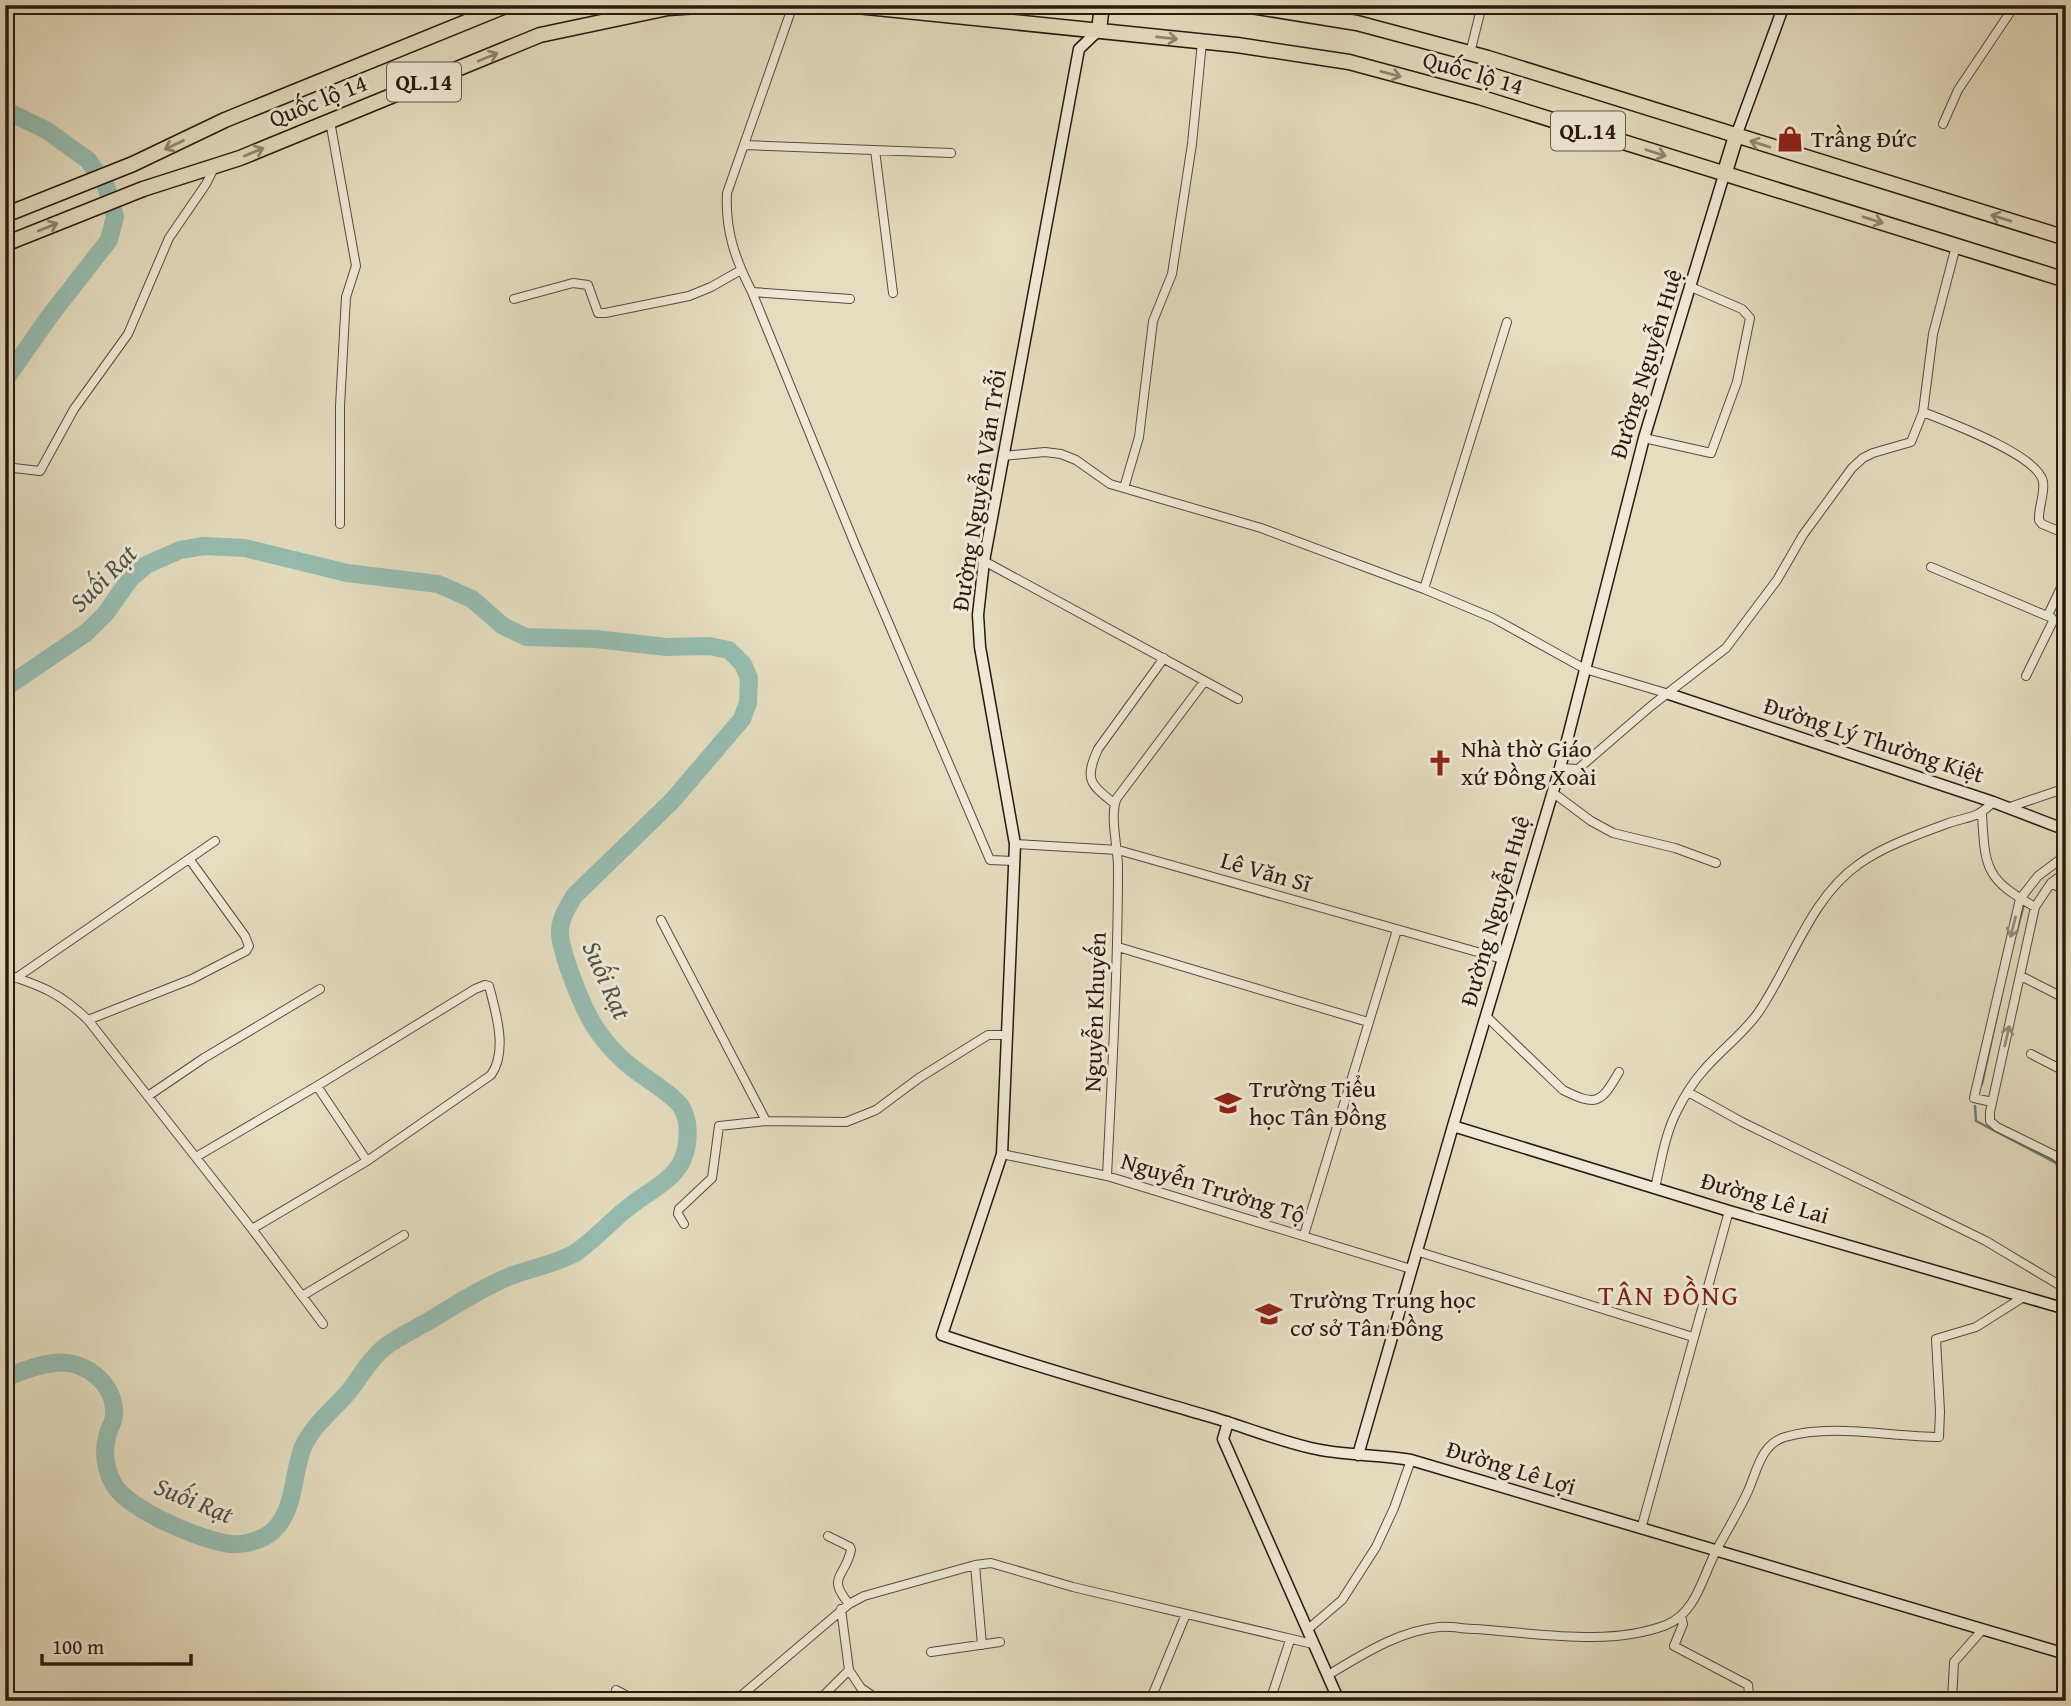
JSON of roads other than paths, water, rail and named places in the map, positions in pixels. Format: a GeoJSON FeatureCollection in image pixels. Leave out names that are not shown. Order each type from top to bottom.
{"type":"FeatureCollection","features":[{"type":"Feature","properties":{"kind":"highway","name":"Quốc lộ 14"},"geometry":{"type":"LineString","coordinates":[[5,215],[133,164],[225,120],[508,5]]}},
{"type":"Feature","properties":{"kind":"highway","name":"Quốc lộ 14"},"geometry":{"type":"LineString","coordinates":[[5,244],[143,188],[240,158],[540,35],[668,6],[712,5]]}},
{"type":"Feature","properties":{"kind":"highway","name":"Quốc lộ 14"},"geometry":{"type":"LineString","coordinates":[[847,5],[1202,41],[1349,62],[1479,97],[2066,280]]}},
{"type":"Feature","properties":{"kind":"highway"},"geometry":{"type":"LineString","coordinates":[[1099,30],[1102,5]]}},
{"type":"Feature","properties":{"kind":"highway","name":"Quốc lộ 14"},"geometry":{"type":"LineString","coordinates":[[1245,5],[1357,23],[1470,53],[2066,238]]}},
{"type":"Feature","properties":{"kind":"highway"},"geometry":{"type":"LineString","coordinates":[[1724,175],[1736,136]]}},
{"type":"Feature","properties":{"kind":"street"},"geometry":{"type":"LineString","coordinates":[[793,5],[745,145],[738,156],[727,193],[726,218],[741,270],[990,860],[1014,861]]}},
{"type":"Feature","properties":{"kind":"street"},"geometry":{"type":"LineString","coordinates":[[1470,53],[1482,5]]}},
{"type":"Feature","properties":{"kind":"street"},"geometry":{"type":"LineString","coordinates":[[1736,136],[1784,5]]}},
{"type":"Feature","properties":{"kind":"street"},"geometry":{"type":"LineString","coordinates":[[1943,124],[1958,90],[2015,5]]}},
{"type":"Feature","properties":{"kind":"street","name":"Đường Nguyễn Văn Trỗi"},"geometry":{"type":"LineString","coordinates":[[942,1335],[1002,1154],[1015,844],[979,647],[978,615],[984,561],[1079,49],[1099,30]]}},
{"type":"Feature","properties":{"kind":"street"},"geometry":{"type":"LineString","coordinates":[[1125,488],[1139,437],[1153,321],[1172,274],[1192,144],[1202,41]]}},
{"type":"Feature","properties":{"kind":"street"},"geometry":{"type":"LineString","coordinates":[[330,121],[356,267],[346,297],[340,406],[340,524]]}},
{"type":"Feature","properties":{"kind":"street"},"geometry":{"type":"LineString","coordinates":[[745,145],[951,153]]}},
{"type":"Feature","properties":{"kind":"street"},"geometry":{"type":"LineString","coordinates":[[875,150],[893,293]]}},
{"type":"Feature","properties":{"kind":"street"},"geometry":{"type":"LineString","coordinates":[[5,467],[40,471],[74,409],[128,334],[169,238],[206,184],[215,166]]}},
{"type":"Feature","properties":{"kind":"street","name":"Đường Nguyễn Huệ"},"geometry":{"type":"LineString","coordinates":[[1358,1455],[1560,768],[1644,438],[1692,288],[1724,175]]}},
{"type":"Feature","properties":{"kind":"street"},"geometry":{"type":"LineString","coordinates":[[1560,768],[1578,769],[1651,706],[1726,648],[1777,580],[1803,535],[1852,468],[1873,453],[1911,442],[1923,412],[1933,334],[1956,246]]}},
{"type":"Feature","properties":{"kind":"street"},"geometry":{"type":"LineString","coordinates":[[514,299],[573,284],[588,285],[598,313],[605,313],[689,296],[741,270]]}},
{"type":"Feature","properties":{"kind":"street"},"geometry":{"type":"LineString","coordinates":[[1644,438],[1711,453],[1737,382],[1750,318],[1742,309],[1692,288]]}},
{"type":"Feature","properties":{"kind":"street"},"geometry":{"type":"LineString","coordinates":[[752,292],[850,299]]}},
{"type":"Feature","properties":{"kind":"street"},"geometry":{"type":"LineString","coordinates":[[1424,589],[1507,322]]}},
{"type":"Feature","properties":{"kind":"street"},"geometry":{"type":"LineString","coordinates":[[1923,412],[1989,441],[2031,464],[2043,483],[2039,520],[2042,524],[2066,534]]}},
{"type":"Feature","properties":{"kind":"street"},"geometry":{"type":"LineString","coordinates":[[1003,456],[1045,452],[1061,454],[1076,460],[1110,484],[1261,528],[1424,589],[1493,618],[1586,669],[1669,694]]}},
{"type":"Feature","properties":{"kind":"street"},"geometry":{"type":"LineString","coordinates":[[984,561],[1238,699]]}},
{"type":"Feature","properties":{"kind":"street"},"geometry":{"type":"LineString","coordinates":[[1931,567],[2048,615],[2053,621],[2026,676]]}},
{"type":"Feature","properties":{"kind":"street"},"geometry":{"type":"LineString","coordinates":[[2048,615],[2066,577]]}},
{"type":"Feature","properties":{"kind":"street"},"geometry":{"type":"LineString","coordinates":[[1164,658],[1098,749],[1093,761],[1090,771],[1093,786],[1115,804],[1203,682]]}},
{"type":"Feature","properties":{"kind":"street","name":"Đường Lý Thường Kiệt"},"geometry":{"type":"LineString","coordinates":[[1669,694],[1993,802],[2066,830]]}},
{"type":"Feature","properties":{"kind":"street"},"geometry":{"type":"LineString","coordinates":[[2007,808],[2066,789]]}},
{"type":"Feature","properties":{"kind":"street"},"geometry":{"type":"LineString","coordinates":[[1552,792],[1591,821],[1613,832],[1675,848],[1716,863]]}},
{"type":"Feature","properties":{"kind":"street"},"geometry":{"type":"LineString","coordinates":[[1655,1188],[1667,1135],[1675,1114],[1703,1071],[1739,1037],[1758,1013],[1823,903],[1857,865],[1879,851],[1948,823],[1982,814],[1993,802]]}},
{"type":"Feature","properties":{"kind":"street","name":"Nguyễn Khuyến"},"geometry":{"type":"LineString","coordinates":[[1107,1176],[1118,947],[1118,850],[1113,810],[1115,804]]}},
{"type":"Feature","properties":{"kind":"street"},"geometry":{"type":"LineString","coordinates":[[1982,814],[1984,853],[1989,869],[2002,885],[2035,907]]}},
{"type":"Feature","properties":{"kind":"street"},"geometry":{"type":"LineString","coordinates":[[16,978],[215,841]]}},
{"type":"Feature","properties":{"kind":"street","name":"Lê Văn Sĩ"},"geometry":{"type":"LineString","coordinates":[[1015,844],[1118,850],[1502,959]]}},
{"type":"Feature","properties":{"kind":"street"},"geometry":{"type":"LineString","coordinates":[[1992,1102],[1974,1098],[2021,899],[2038,876],[2066,855]]}},
{"type":"Feature","properties":{"kind":"street"},"geometry":{"type":"LineString","coordinates":[[88,1020],[192,979],[246,951],[248,946],[245,936],[190,860]]}},
{"type":"Feature","properties":{"kind":"street"},"geometry":{"type":"LineString","coordinates":[[2066,872],[2051,883],[2035,907],[1990,1121],[2066,1164]]}},
{"type":"Feature","properties":{"kind":"street"},"geometry":{"type":"LineString","coordinates":[[2051,883],[2066,891]]}},
{"type":"Feature","properties":{"kind":"street"},"geometry":{"type":"LineString","coordinates":[[661,919],[766,1121]]}},
{"type":"Feature","properties":{"kind":"street"},"geometry":{"type":"LineString","coordinates":[[1304,1236],[1397,930]]}},
{"type":"Feature","properties":{"kind":"street"},"geometry":{"type":"LineString","coordinates":[[1118,947],[1368,1022]]}},
{"type":"Feature","properties":{"kind":"street"},"geometry":{"type":"LineString","coordinates":[[5,974],[45,988],[66,999],[88,1020],[323,1324]]}},
{"type":"Feature","properties":{"kind":"street"},"geometry":{"type":"LineString","coordinates":[[2021,976],[2066,999]]}},
{"type":"Feature","properties":{"kind":"street"},"geometry":{"type":"LineString","coordinates":[[196,1157],[475,989],[489,986],[499,1034],[497,1067],[491,1075],[367,1161],[252,1229]]}},
{"type":"Feature","properties":{"kind":"street"},"geometry":{"type":"LineString","coordinates":[[148,1096],[204,1058],[320,989]]}},
{"type":"Feature","properties":{"kind":"street"},"geometry":{"type":"LineString","coordinates":[[1486,1016],[1563,1090],[1576,1096],[1597,1100],[1605,1096],[1619,1072]]}},
{"type":"Feature","properties":{"kind":"street"},"geometry":{"type":"LineString","coordinates":[[684,1223],[678,1214],[680,1209],[712,1178],[719,1126],[766,1121],[846,1122],[876,1110],[919,1078],[988,1035],[1005,1035]]}},
{"type":"Feature","properties":{"kind":"street"},"geometry":{"type":"LineString","coordinates":[[2031,1054],[2066,1072]]}},
{"type":"Feature","properties":{"kind":"street"},"geometry":{"type":"LineString","coordinates":[[317,1086],[367,1161]]}},
{"type":"Feature","properties":{"kind":"street"},"geometry":{"type":"LineString","coordinates":[[1688,1092],[1765,1133],[1986,1241],[2066,1289]]}},
{"type":"Feature","properties":{"kind":"street","name":"Đường Lê Lai"},"geometry":{"type":"LineString","coordinates":[[1453,1126],[1729,1211],[2066,1309]]}},
{"type":"Feature","properties":{"kind":"street","name":"Nguyễn Trường Tộ"},"geometry":{"type":"LineString","coordinates":[[1002,1154],[1107,1176],[1411,1269]]}},
{"type":"Feature","properties":{"kind":"street"},"geometry":{"type":"LineString","coordinates":[[1641,1529],[1729,1211]]}},
{"type":"Feature","properties":{"kind":"street"},"geometry":{"type":"LineString","coordinates":[[302,1296],[404,1235]]}},
{"type":"Feature","properties":{"kind":"street"},"geometry":{"type":"LineString","coordinates":[[1416,1251],[1693,1336]]}},
{"type":"Feature","properties":{"kind":"street"},"geometry":{"type":"LineString","coordinates":[[1328,1675],[1405,1634],[1439,1627],[1590,1637],[1641,1632],[1667,1624],[1681,1616],[1694,1599],[1716,1550],[1748,1491],[1761,1457],[1772,1444],[1784,1437],[1828,1431],[1939,1437],[1936,1339],[1976,1327],[2026,1296]]}},
{"type":"Feature","properties":{"kind":"street","name":"Đường Lê Lợi"},"geometry":{"type":"LineString","coordinates":[[942,1335],[1022,1362],[1307,1447],[1336,1454],[1381,1454],[1411,1460],[2066,1654]]}},
{"type":"Feature","properties":{"kind":"street"},"geometry":{"type":"LineString","coordinates":[[1228,1422],[1223,1440],[1339,1701]]}},
{"type":"Feature","properties":{"kind":"street"},"geometry":{"type":"LineString","coordinates":[[1307,1630],[1342,1600],[1376,1547],[1394,1508],[1411,1460]]}},
{"type":"Feature","properties":{"kind":"street"},"geometry":{"type":"LineString","coordinates":[[828,1536],[851,1550],[837,1580],[845,1607],[849,1670],[861,1688],[880,1701]]}},
{"type":"Feature","properties":{"kind":"street"},"geometry":{"type":"LineString","coordinates":[[737,1700],[845,1607],[864,1596],[991,1563],[1073,1587],[1313,1644]]}},
{"type":"Feature","properties":{"kind":"street"},"geometry":{"type":"LineString","coordinates":[[975,1565],[982,1645]]}},
{"type":"Feature","properties":{"kind":"street"},"geometry":{"type":"LineString","coordinates":[[1150,1701],[1186,1614]]}},
{"type":"Feature","properties":{"kind":"street"},"geometry":{"type":"LineString","coordinates":[[1681,1616],[1683,1624],[1675,1642],[1676,1648],[1748,1685],[1750,1701]]}},
{"type":"Feature","properties":{"kind":"street"},"geometry":{"type":"LineString","coordinates":[[1951,1701],[1954,1662],[1983,1629]]}},
{"type":"Feature","properties":{"kind":"street"},"geometry":{"type":"LineString","coordinates":[[1270,1701],[1290,1640]]}},
{"type":"Feature","properties":{"kind":"street"},"geometry":{"type":"LineString","coordinates":[[931,1652],[1000,1642]]}},
{"type":"Feature","properties":{"kind":"street"},"geometry":{"type":"LineString","coordinates":[[818,1701],[849,1670]]}},
{"type":"Feature","properties":{"kind":"street"},"geometry":{"type":"LineString","coordinates":[[616,1690],[637,1701]]}},
{"type":"Feature","properties":{"kind":"waterway","name":"Suối Rạt"},"geometry":{"type":"LineString","coordinates":[[5,110],[46,130],[88,160],[106,186],[115,217],[109,240],[49,317],[5,380]]}},
{"type":"Feature","properties":{"kind":"waterway","name":"Suối Rạt"},"geometry":{"type":"LineString","coordinates":[[5,688],[87,632],[106,613],[130,579],[146,565],[180,550],[204,546],[245,548],[347,573],[438,584],[472,599],[503,626],[526,637],[596,639],[666,647],[709,646],[729,650],[743,664],[749,678],[748,703],[742,719],[672,801],[575,895],[565,912],[560,930],[567,965],[595,1027],[620,1057],[668,1094],[684,1111],[688,1133],[686,1148],[678,1168],[667,1180],[626,1209],[575,1253],[488,1287],[401,1336],[379,1352],[311,1433],[299,1457],[286,1512],[273,1531],[254,1541],[231,1544],[202,1537],[148,1513],[121,1493],[110,1477],[106,1459],[106,1439],[114,1417],[110,1393],[104,1384],[87,1370],[77,1365],[54,1363],[5,1378]]}},
{"type":"Feature","properties":{"kind":"waterway"},"geometry":{"type":"LineString","coordinates":[[2016,934],[2023,908]]}},
{"type":"Feature","properties":{"kind":"waterway"},"geometry":{"type":"LineString","coordinates":[[1982,1084],[2003,988]]}},
{"type":"Feature","properties":{"kind":"waterway"},"geometry":{"type":"LineString","coordinates":[[1975,1106],[1976,1121],[2056,1163],[2066,1185]]}},
{"type":"Feature","properties":{"kind":"place","name":"Trầng Đức"},"geometry":{"type":"Point","coordinates":[1790,139]}},
{"type":"Feature","properties":{"kind":"place","name":"Nhà thờ Giáo xứ Đồng Xoài"},"geometry":{"type":"Point","coordinates":[1440,763]}},
{"type":"Feature","properties":{"kind":"place","name":"Trường Tiểu học Tân Đồng"},"geometry":{"type":"Point","coordinates":[1228,1103]}},
{"type":"Feature","properties":{"kind":"place","name":"Trường Trung học cơ sở Tân Đồng"},"geometry":{"type":"Point","coordinates":[1269,1314]}},
{"type":"Feature","properties":{"kind":"district","name":"TÂN ĐỒNG"},"geometry":{"type":"Point","coordinates":[1669,1295]}}]}
